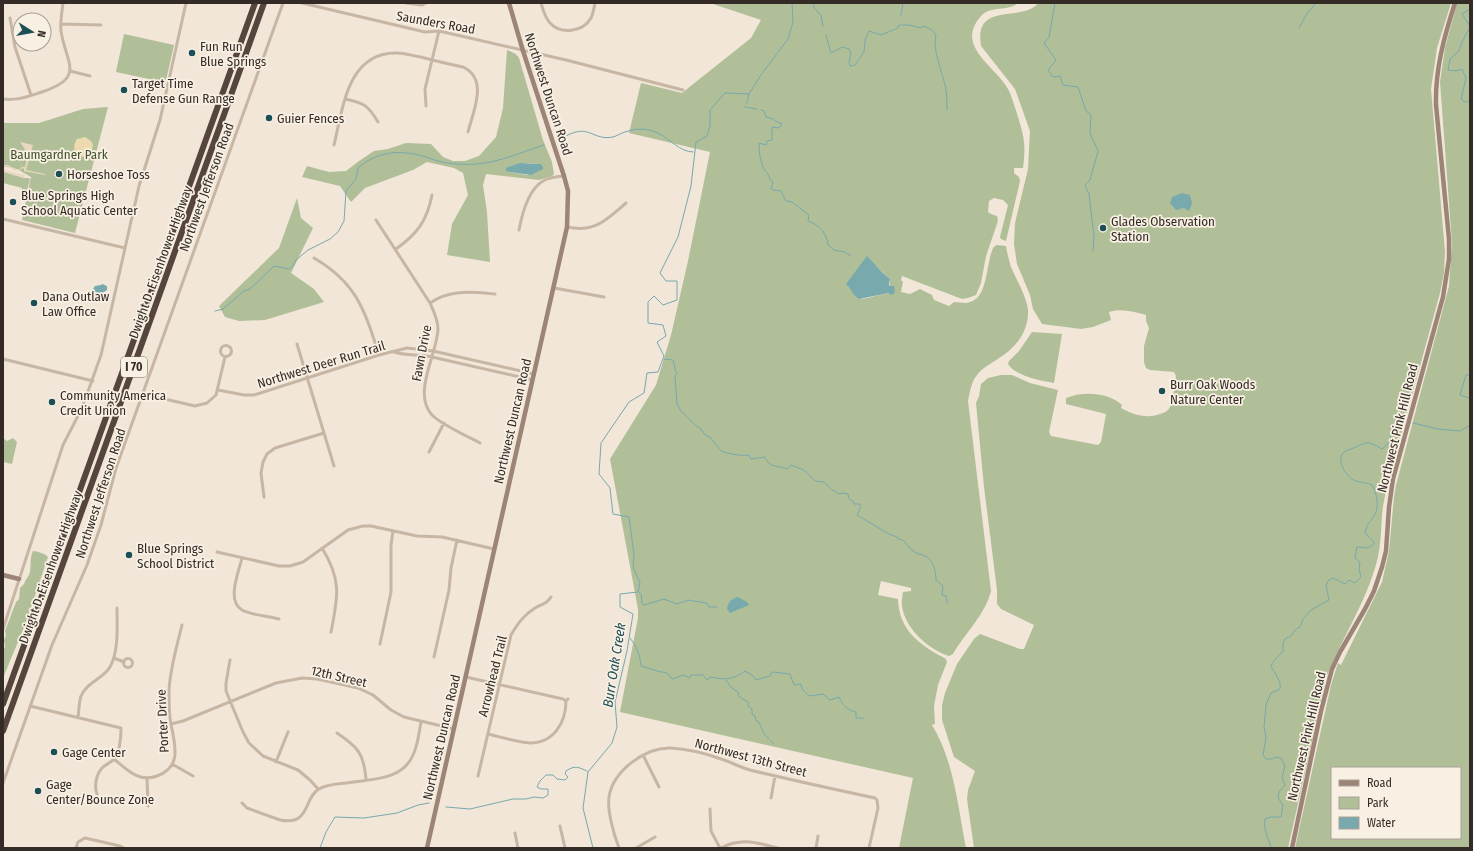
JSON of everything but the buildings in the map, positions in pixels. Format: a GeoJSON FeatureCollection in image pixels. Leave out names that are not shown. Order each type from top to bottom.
{"type":"FeatureCollection","features":[{"type":"Feature","properties":{"kind":"highway","name":"Dwight D. Eisenhower Highway"},"geometry":{"type":"LineString","coordinates":[[3,704],[255,3]]}},
{"type":"Feature","properties":{"kind":"highway","name":"Dwight D. Eisenhower Highway"},"geometry":{"type":"LineString","coordinates":[[3,731],[264,3]]}},
{"type":"Feature","properties":{"kind":"street"},"geometry":{"type":"LineString","coordinates":[[3,99],[17,100],[31,96],[57,87],[67,78],[70,71],[69,58],[64,44],[61,24],[63,3]]}},
{"type":"Feature","properties":{"kind":"street"},"geometry":{"type":"LineString","coordinates":[[3,629],[63,445],[82,408],[93,381],[101,355],[124,248],[139,186],[160,120],[186,3]]}},
{"type":"Feature","properties":{"kind":"street","name":"Northwest Jefferson Road"},"geometry":{"type":"LineString","coordinates":[[3,783],[60,625],[87,565],[101,525],[116,468],[283,3]]}},
{"type":"Feature","properties":{"kind":"street","name":"Saunders Road"},"geometry":{"type":"LineString","coordinates":[[302,3],[424,32],[439,31],[523,50],[683,90]]}},
{"type":"Feature","properties":{"kind":"street"},"geometry":{"type":"LineString","coordinates":[[406,3],[422,5],[426,3]]}},
{"type":"Feature","properties":{"kind":"street","name":"Northwest Duncan Road"},"geometry":{"type":"LineString","coordinates":[[427,848],[567,227],[568,191],[509,3]]}},
{"type":"Feature","properties":{"kind":"street"},"geometry":{"type":"LineString","coordinates":[[542,3],[550,24],[560,30],[565,31],[577,30],[587,24],[593,14],[595,3]]}},
{"type":"Feature","properties":{"kind":"street","name":"Northwest Pink Hill Road"},"geometry":{"type":"LineString","coordinates":[[1292,848],[1321,710],[1332,670],[1340,652],[1371,597],[1382,567],[1386,551],[1389,507],[1393,479],[1443,297],[1449,259],[1449,239],[1435,86],[1443,42],[1455,3]]}},
{"type":"Feature","properties":{"kind":"street"},"geometry":{"type":"LineString","coordinates":[[10,18],[17,53],[31,96]]}},
{"type":"Feature","properties":{"kind":"street"},"geometry":{"type":"LineString","coordinates":[[61,24],[101,25]]}},
{"type":"Feature","properties":{"kind":"street"},"geometry":{"type":"LineString","coordinates":[[426,106],[424,93],[439,31]]}},
{"type":"Feature","properties":{"kind":"street"},"geometry":{"type":"LineString","coordinates":[[334,145],[350,82],[363,65],[378,56],[398,53],[467,69],[474,77],[478,86],[478,92],[468,132]]}},
{"type":"Feature","properties":{"kind":"street"},"geometry":{"type":"LineString","coordinates":[[70,71],[90,76]]}},
{"type":"Feature","properties":{"kind":"street"},"geometry":{"type":"LineString","coordinates":[[345,99],[364,104],[371,110],[378,122]]}},
{"type":"Feature","properties":{"kind":"street"},"geometry":{"type":"LineString","coordinates":[[519,230],[525,205],[536,188],[543,181],[564,176]]}},
{"type":"Feature","properties":{"kind":"street"},"geometry":{"type":"LineString","coordinates":[[396,249],[418,230],[428,211],[432,195]]}},
{"type":"Feature","properties":{"kind":"street"},"geometry":{"type":"LineString","coordinates":[[567,227],[585,229],[598,226],[626,203]]}},
{"type":"Feature","properties":{"kind":"street"},"geometry":{"type":"LineString","coordinates":[[3,219],[124,248]]}},
{"type":"Feature","properties":{"kind":"street","name":"Fawn Drive"},"geometry":{"type":"LineString","coordinates":[[376,220],[396,249],[436,314],[437,334],[424,390],[425,402],[434,416],[480,443]]}},
{"type":"Feature","properties":{"kind":"street"},"geometry":{"type":"LineString","coordinates":[[314,258],[334,271],[346,282],[355,294],[368,319],[379,355]]}},
{"type":"Feature","properties":{"kind":"street"},"geometry":{"type":"LineString","coordinates":[[554,288],[604,297]]}},
{"type":"Feature","properties":{"kind":"street"},"geometry":{"type":"LineString","coordinates":[[430,303],[438,298],[457,293],[495,294]]}},
{"type":"Feature","properties":{"kind":"street"},"geometry":{"type":"LineString","coordinates":[[297,344],[334,466]]}},
{"type":"Feature","properties":{"kind":"street","name":"Northwest Deer Run Trail"},"geometry":{"type":"LineString","coordinates":[[218,390],[249,395],[379,355],[407,348],[433,351],[534,374]]}},
{"type":"Feature","properties":{"kind":"street","name":"Northwest Deer Run Trail"},"geometry":{"type":"LineString","coordinates":[[394,352],[432,357],[533,380]]}},
{"type":"Feature","properties":{"kind":"street"},"geometry":{"type":"LineString","coordinates":[[143,394],[195,406],[207,403],[216,395],[218,390],[225,357]]}},
{"type":"Feature","properties":{"kind":"street"},"geometry":{"type":"LineString","coordinates":[[3,359],[93,381]]}},
{"type":"Feature","properties":{"kind":"street"},"geometry":{"type":"LineString","coordinates":[[480,368],[482,362]]}},
{"type":"Feature","properties":{"kind":"street"},"geometry":{"type":"LineString","coordinates":[[429,452],[444,423]]}},
{"type":"Feature","properties":{"kind":"street"},"geometry":{"type":"LineString","coordinates":[[264,497],[261,473],[263,462],[267,454],[275,448],[324,433]]}},
{"type":"Feature","properties":{"kind":"street"},"geometry":{"type":"LineString","coordinates":[[217,552],[278,566],[290,566],[303,562],[348,530],[356,527],[371,526],[417,536],[442,537],[494,549]]}},
{"type":"Feature","properties":{"kind":"street"},"geometry":{"type":"LineString","coordinates":[[380,644],[391,592],[391,544],[393,531]]}},
{"type":"Feature","properties":{"kind":"street"},"geometry":{"type":"LineString","coordinates":[[434,657],[449,590],[451,568],[457,540]]}},
{"type":"Feature","properties":{"kind":"street"},"geometry":{"type":"LineString","coordinates":[[322,548],[333,568],[337,585],[337,604],[331,632]]}},
{"type":"Feature","properties":{"kind":"street"},"geometry":{"type":"LineString","coordinates":[[242,558],[234,592],[235,602],[241,609],[278,619]]}},
{"type":"Feature","properties":{"kind":"street"},"geometry":{"type":"LineString","coordinates":[[3,575],[19,579]]}},
{"type":"Feature","properties":{"kind":"street","name":"Arrowhead Trail"},"geometry":{"type":"LineString","coordinates":[[478,776],[508,642],[518,623],[525,615],[548,603],[551,597]]}},
{"type":"Feature","properties":{"kind":"street"},"geometry":{"type":"LineString","coordinates":[[78,717],[83,692],[106,672],[114,658],[117,608]]}},
{"type":"Feature","properties":{"kind":"street","name":"Porter Drive"},"geometry":{"type":"LineString","coordinates":[[148,778],[160,775],[172,764],[176,750],[169,706],[170,682],[182,625]]}},
{"type":"Feature","properties":{"kind":"street"},"geometry":{"type":"LineString","coordinates":[[114,658],[124,662]]}},
{"type":"Feature","properties":{"kind":"street"},"geometry":{"type":"LineString","coordinates":[[230,660],[226,691],[249,743],[259,753],[276,762],[298,770],[310,780],[318,790]]}},
{"type":"Feature","properties":{"kind":"street"},"geometry":{"type":"LineString","coordinates":[[466,677],[567,700],[559,728],[545,740],[528,743],[488,734]]}},
{"type":"Feature","properties":{"kind":"street","name":"12th Street"},"geometry":{"type":"LineString","coordinates":[[171,724],[183,721],[282,681],[300,678],[316,679],[362,690],[373,695],[398,714],[421,722],[454,729]]}},
{"type":"Feature","properties":{"kind":"street"},"geometry":{"type":"LineString","coordinates":[[30,706],[121,728],[118,750],[114,759],[103,768],[98,775],[95,786],[97,794]]}},
{"type":"Feature","properties":{"kind":"street"},"geometry":{"type":"LineString","coordinates":[[242,803],[247,808],[280,820],[295,820],[304,814],[314,794],[318,790],[328,786],[391,775],[397,773],[406,766],[415,749],[421,722]]}},
{"type":"Feature","properties":{"kind":"street"},"geometry":{"type":"LineString","coordinates":[[276,762],[288,732]]}},
{"type":"Feature","properties":{"kind":"street"},"geometry":{"type":"LineString","coordinates":[[337,734],[351,743],[360,753],[363,759],[366,779]]}},
{"type":"Feature","properties":{"kind":"street","name":"Northwest 13th Street"},"geometry":{"type":"LineString","coordinates":[[619,848],[609,807],[609,798],[612,787],[634,760],[656,749],[680,749],[719,758],[748,770],[875,798],[878,800]]}},
{"type":"Feature","properties":{"kind":"street"},"geometry":{"type":"LineString","coordinates":[[643,755],[659,787]]}},
{"type":"Feature","properties":{"kind":"street"},"geometry":{"type":"LineString","coordinates":[[114,759],[135,776],[148,778],[148,806]]}},
{"type":"Feature","properties":{"kind":"street"},"geometry":{"type":"LineString","coordinates":[[172,764],[192,776]]}},
{"type":"Feature","properties":{"kind":"street"},"geometry":{"type":"LineString","coordinates":[[771,798],[775,776]]}},
{"type":"Feature","properties":{"kind":"street"},"geometry":{"type":"LineString","coordinates":[[869,848],[878,808],[878,800],[882,798]]}},
{"type":"Feature","properties":{"kind":"street"},"geometry":{"type":"LineString","coordinates":[[710,809],[711,831],[721,848],[734,842],[741,841],[748,841],[778,848]]}},
{"type":"Feature","properties":{"kind":"street"},"geometry":{"type":"LineString","coordinates":[[560,826],[565,848]]}},
{"type":"Feature","properties":{"kind":"street"},"geometry":{"type":"LineString","coordinates":[[515,833],[518,848]]}},
{"type":"Feature","properties":{"kind":"street"},"geometry":{"type":"LineString","coordinates":[[816,848],[818,836]]}},
{"type":"Feature","properties":{"kind":"street"},"geometry":{"type":"LineString","coordinates":[[636,848],[655,837]]}},
{"type":"Feature","properties":{"kind":"street"},"geometry":{"type":"LineString","coordinates":[[76,848],[78,842],[85,838],[124,848]]}},
{"type":"Feature","properties":{"kind":"green space"},"geometry":{"type":"Polygon","coordinates":[[[710,3],[1018,3],[1014,6],[994,9],[981,16],[974,27],[972,38],[975,48],[981,57],[1010,93],[1024,138],[1023,168],[1014,168],[1014,173],[1019,177],[1020,181],[1006,241],[1000,237],[1008,205],[1003,200],[994,198],[989,201],[988,212],[997,216],[998,221],[986,256],[981,283],[976,295],[962,299],[902,276],[901,280],[903,282],[901,292],[910,294],[920,289],[932,295],[934,300],[949,306],[954,302],[970,302],[976,299],[983,287],[993,248],[996,245],[1006,246],[1011,267],[1027,304],[1028,318],[1024,332],[1011,349],[979,372],[972,384],[968,401],[991,591],[980,616],[953,654],[949,656],[927,644],[910,626],[903,611],[902,602],[903,592],[911,591],[911,588],[881,581],[878,595],[898,599],[902,620],[913,636],[928,648],[946,659],[947,662],[938,685],[934,706],[935,724],[932,725],[950,769],[958,801],[966,848],[899,848],[913,778],[620,712],[638,618],[638,609],[610,459],[656,385],[671,335],[688,261],[710,152],[629,133],[641,83],[682,93],[751,38],[761,20],[710,3]],[[876,266],[851,288],[857,298],[860,299],[887,294],[890,286],[890,279],[876,266]]]}},
{"type":"Feature","properties":{"kind":"green space"},"geometry":{"type":"Polygon","coordinates":[[[1038,3],[1451,3],[1437,48],[1431,89],[1445,252],[1444,273],[1440,293],[1389,479],[1382,510],[1380,544],[1377,561],[1360,606],[1326,679],[1288,848],[974,848],[967,799],[968,790],[975,771],[954,757],[942,720],[942,705],[945,693],[957,664],[974,639],[980,634],[1020,649],[1024,649],[1034,625],[1001,609],[997,604],[997,590],[984,487],[976,403],[981,384],[988,378],[1001,375],[1012,375],[1030,383],[1058,390],[1049,432],[1051,436],[1098,445],[1101,442],[1106,414],[1066,404],[1066,398],[1080,394],[1103,395],[1110,397],[1122,405],[1121,408],[1131,413],[1140,416],[1155,415],[1168,410],[1170,407],[1176,376],[1174,372],[1150,370],[1146,368],[1144,362],[1144,346],[1149,328],[1146,321],[1146,315],[1118,310],[1109,312],[1111,320],[1093,327],[1081,329],[1042,324],[1033,309],[1030,295],[1017,264],[1014,244],[1015,223],[1028,169],[1030,131],[1015,89],[981,46],[981,32],[985,23],[992,17],[1022,12],[1031,9],[1038,3]]]}},
{"type":"Feature","properties":{"kind":"green space"},"geometry":{"type":"Polygon","coordinates":[[[1457,3],[1470,3],[1470,848],[1295,848],[1331,685],[1338,663],[1341,665],[1382,582],[1389,551],[1396,485],[1449,286],[1452,243],[1440,82],[1445,48],[1457,3]]]}},
{"type":"Feature","properties":{"kind":"green space"},"geometry":{"type":"Polygon","coordinates":[[[124,34],[174,45],[165,85],[163,82],[116,72],[124,34]]]}},
{"type":"Feature","properties":{"kind":"green space"},"geometry":{"type":"Polygon","coordinates":[[[507,50],[519,58],[543,140],[552,162],[554,174],[539,180],[486,174],[483,185],[487,212],[490,262],[447,255],[452,224],[468,195],[463,173],[454,168],[427,162],[413,170],[365,188],[351,202],[340,186],[302,177],[307,166],[329,172],[346,171],[374,151],[388,149],[406,143],[431,144],[443,157],[453,161],[465,161],[479,156],[496,137],[503,108],[507,50]],[[526,163],[510,172],[527,175],[543,167],[541,164],[526,163]]]}},
{"type":"Feature","properties":{"kind":"green space","name":"Baumgardner Park"},"geometry":{"type":"Polygon","coordinates":[[[108,107],[75,233],[22,220],[31,177],[17,169],[3,166],[3,123],[39,123],[83,109],[108,107]]]}},
{"type":"Feature","properties":{"kind":"green space"},"geometry":{"type":"Polygon","coordinates":[[[4,172],[29,178],[30,180],[27,190],[21,190],[22,188],[3,183],[4,172]]]}},
{"type":"Feature","properties":{"kind":"green space"},"geometry":{"type":"Polygon","coordinates":[[[297,198],[301,218],[313,228],[291,273],[314,289],[324,302],[265,320],[239,321],[225,317],[219,306],[279,248],[297,198]]]}},
{"type":"Feature","properties":{"kind":"green space"},"geometry":{"type":"Polygon","coordinates":[[[1032,332],[1062,334],[1054,383],[1022,375],[1016,372],[1008,364],[1032,332]]]}},
{"type":"Feature","properties":{"kind":"green space"},"geometry":{"type":"Polygon","coordinates":[[[3,438],[7,441],[13,438],[17,442],[12,464],[3,462],[3,438]]]}},
{"type":"Feature","properties":{"kind":"green space"},"geometry":{"type":"Polygon","coordinates":[[[33,551],[48,557],[25,625],[3,678],[5,631],[16,602],[19,599],[20,588],[29,575],[33,551]]]}},
{"type":"Feature","properties":{"kind":"sand"},"geometry":{"type":"Polygon","coordinates":[[[85,137],[91,141],[93,145],[90,157],[87,158],[76,155],[74,149],[77,139],[85,137]]]}},
{"type":"Feature","properties":{"kind":"shaded area"},"geometry":{"type":"Polygon","coordinates":[[[20,142],[33,145],[26,170],[45,175],[24,171],[24,168],[16,171],[7,166],[4,170],[23,175],[24,173],[24,178],[4,172],[3,175],[3,167],[5,165],[17,170],[22,168],[18,157],[22,167],[25,167],[28,154],[20,142]]]}},
{"type":"Feature","properties":{"kind":"water"},"geometry":{"type":"Polygon","coordinates":[[[520,163],[541,164],[543,169],[531,175],[506,171],[506,168],[520,163]]]}},
{"type":"Feature","properties":{"kind":"water"},"geometry":{"type":"Polygon","coordinates":[[[1182,193],[1190,195],[1192,203],[1189,211],[1184,208],[1176,210],[1170,203],[1172,197],[1182,193]]]}},
{"type":"Feature","properties":{"kind":"water"},"geometry":{"type":"Polygon","coordinates":[[[867,256],[890,279],[889,285],[894,286],[895,293],[891,295],[889,293],[859,299],[855,296],[846,284],[867,256]]]}},
{"type":"Feature","properties":{"kind":"water"},"geometry":{"type":"Polygon","coordinates":[[[102,284],[107,286],[107,290],[100,295],[97,294],[93,289],[95,286],[102,284]]]}},
{"type":"Feature","properties":{"kind":"water"},"geometry":{"type":"Polygon","coordinates":[[[738,597],[747,602],[749,605],[730,613],[727,609],[728,604],[738,597]]]}},
{"type":"Feature","properties":{"kind":"waterway","name":"Burr Oak Creek"},"geometry":{"type":"LineString","coordinates":[[588,772],[612,743],[617,727],[615,702],[627,651],[633,614],[620,607],[620,594],[638,592],[640,583],[633,567],[634,555],[629,517],[613,514],[610,488],[599,474],[601,443],[629,402],[644,393],[647,373],[658,372],[664,356],[657,342],[666,336],[663,325],[648,323],[648,302],[654,296],[663,305],[677,300],[677,281],[666,281],[660,273],[678,237],[691,186],[696,142],[707,136],[710,126],[710,110],[725,93],[749,94],[761,75],[788,39],[793,22],[792,3]]}},
{"type":"Feature","properties":{"kind":"waterway","name":"Burr Oak Creek"},"geometry":{"type":"LineString","coordinates":[[815,3],[813,6],[821,16],[823,26]]}},
{"type":"Feature","properties":{"kind":"waterway","name":"Burr Oak Creek"},"geometry":{"type":"LineString","coordinates":[[901,15],[903,3]]}},
{"type":"Feature","properties":{"kind":"waterway"},"geometry":{"type":"LineString","coordinates":[[1055,3],[1049,37],[1044,43],[1056,60],[1048,70],[1053,77],[1060,76],[1063,85],[1078,87],[1086,111],[1091,115],[1090,133],[1098,151],[1090,180],[1085,185],[1089,194],[1094,236],[1093,251]]}},
{"type":"Feature","properties":{"kind":"waterway"},"geometry":{"type":"LineString","coordinates":[[1299,28],[1308,12],[1314,6],[1314,3]]}},
{"type":"Feature","properties":{"kind":"waterway"},"geometry":{"type":"LineString","coordinates":[[1470,9],[1462,14],[1470,26]]}},
{"type":"Feature","properties":{"kind":"waterway","name":"Burr Oak Creek"},"geometry":{"type":"LineString","coordinates":[[826,35],[831,53],[842,47],[849,49],[851,53],[849,62],[850,66],[855,65],[864,52],[865,40],[869,31],[881,35],[898,28],[899,25]]}},
{"type":"Feature","properties":{"kind":"waterway"},"geometry":{"type":"LineString","coordinates":[[900,25],[909,25],[921,28],[922,26],[930,29],[936,35],[935,47],[946,88],[947,110]]}},
{"type":"Feature","properties":{"kind":"waterway"},"geometry":{"type":"LineString","coordinates":[[1470,27],[1459,51],[1450,59],[1448,70],[1456,71],[1462,69],[1466,78],[1461,99],[1465,102],[1470,101]]}},
{"type":"Feature","properties":{"kind":"waterway"},"geometry":{"type":"LineString","coordinates":[[747,103],[749,94]]}},
{"type":"Feature","properties":{"kind":"waterway"},"geometry":{"type":"LineString","coordinates":[[745,107],[757,109]]}},
{"type":"Feature","properties":{"kind":"waterway"},"geometry":{"type":"LineString","coordinates":[[761,110],[764,111],[766,117],[782,124],[779,128],[772,127],[772,140],[767,141],[766,145],[759,143],[760,156],[764,169],[770,180],[773,182],[771,189],[781,191],[786,201],[792,202],[809,215],[808,221],[822,230],[828,245],[834,250],[845,252],[851,256]]}},
{"type":"Feature","properties":{"kind":"waterway"},"geometry":{"type":"LineString","coordinates":[[566,136],[574,132],[581,131],[606,138],[637,129],[646,129],[658,133],[679,148],[693,152]]}},
{"type":"Feature","properties":{"kind":"waterway"},"geometry":{"type":"LineString","coordinates":[[215,311],[223,309],[244,291],[250,289],[274,266],[289,269],[293,266],[296,260],[308,250],[330,239],[338,232],[344,221],[346,191],[356,179],[358,168],[371,159],[384,154],[406,153],[447,163],[477,164],[503,159],[544,145]]}},
{"type":"Feature","properties":{"kind":"waterway"},"geometry":{"type":"LineString","coordinates":[[664,359],[673,360],[674,362],[677,374],[675,376],[677,404],[681,411],[701,429],[705,435],[710,437],[721,451],[749,455],[751,459],[765,457],[771,465],[787,469],[791,465],[804,470],[815,481],[824,482],[832,490],[839,494],[848,494],[849,499],[853,501],[854,504],[860,504],[860,509],[857,515],[889,534],[897,537],[910,549],[929,559],[934,567],[936,580],[943,586],[942,595],[946,596],[947,603]]}},
{"type":"Feature","properties":{"kind":"waterway"},"geometry":{"type":"LineString","coordinates":[[1470,375],[1466,375],[1460,395],[1469,398],[1470,400]]}},
{"type":"Feature","properties":{"kind":"waterway"},"geometry":{"type":"LineString","coordinates":[[1271,848],[1265,830],[1265,819],[1271,817],[1281,817],[1283,805],[1278,798],[1279,792],[1285,785],[1282,777],[1285,766],[1281,758],[1276,757],[1266,759],[1263,755],[1266,738],[1264,727],[1266,705],[1271,693],[1280,689],[1279,680],[1271,666],[1283,651],[1283,643],[1285,639],[1291,636],[1296,629],[1300,627],[1303,619],[1311,610],[1329,600],[1326,585],[1329,580],[1333,578],[1345,584],[1349,580],[1355,583],[1361,577],[1359,569],[1360,562],[1355,558],[1357,547],[1367,548],[1373,545],[1374,542],[1365,533],[1367,526],[1377,509],[1375,492],[1372,485],[1349,477],[1342,467],[1342,455],[1345,451],[1367,443],[1372,443],[1382,449],[1388,443],[1391,434],[1396,431],[1403,421]]}},
{"type":"Feature","properties":{"kind":"waterway"},"geometry":{"type":"LineString","coordinates":[[1413,423],[1438,429],[1460,431],[1470,425]]}},
{"type":"Feature","properties":{"kind":"waterway"},"geometry":{"type":"LineString","coordinates":[[639,592],[641,594],[642,604],[644,605],[664,599],[677,604],[688,600],[707,603],[709,607],[717,607]]}},
{"type":"Feature","properties":{"kind":"waterway"},"geometry":{"type":"LineString","coordinates":[[630,638],[638,651],[641,666],[667,673],[672,679],[683,675],[690,678],[691,675],[703,675],[707,680],[711,677],[721,679],[737,676],[745,671],[752,675],[756,680],[770,676],[772,672],[790,674],[794,685],[801,684],[802,689],[809,696],[823,694],[830,700],[839,697],[846,707],[856,712],[856,718],[863,718]]}},
{"type":"Feature","properties":{"kind":"waterway"},"geometry":{"type":"LineString","coordinates":[[726,680],[731,687],[739,693],[738,696],[748,702],[748,706],[752,709],[752,714],[755,716],[756,721],[759,722],[764,734],[769,739]]}},
{"type":"Feature","properties":{"kind":"waterway"},"geometry":{"type":"LineString","coordinates":[[771,741],[774,744]]}},
{"type":"Feature","properties":{"kind":"waterway"},"geometry":{"type":"LineString","coordinates":[[446,807],[470,809],[513,799],[526,799],[534,797],[543,798],[548,795],[548,789],[541,789],[537,787],[546,775],[553,775],[557,779],[565,780],[568,777],[565,774],[566,771],[574,767],[587,771]]}},
{"type":"Feature","properties":{"kind":"waterway"},"geometry":{"type":"LineString","coordinates":[[588,772],[583,808],[593,848]]}},
{"type":"Feature","properties":{"kind":"waterway"},"geometry":{"type":"LineString","coordinates":[[320,848],[326,832],[335,817],[364,818],[397,813],[418,805],[429,803]]}},
{"type":"Feature","properties":{"kind":"place","name":"Fun Run Blue Springs"},"geometry":{"type":"Point","coordinates":[192,53]}},
{"type":"Feature","properties":{"kind":"place","name":"Target Time Defense Gun Range"},"geometry":{"type":"Point","coordinates":[124,90]}},
{"type":"Feature","properties":{"kind":"place","name":"Guier Fences"},"geometry":{"type":"Point","coordinates":[269,118]}},
{"type":"Feature","properties":{"kind":"place","name":"Horseshoe Toss"},"geometry":{"type":"Point","coordinates":[59,174]}},
{"type":"Feature","properties":{"kind":"place","name":"Blue Springs High School Aquatic Center"},"geometry":{"type":"Point","coordinates":[13,202]}},
{"type":"Feature","properties":{"kind":"place","name":"Glades Observation Station"},"geometry":{"type":"Point","coordinates":[1103,228]}},
{"type":"Feature","properties":{"kind":"place","name":"Dana Outlaw Law Office"},"geometry":{"type":"Point","coordinates":[34,303]}},
{"type":"Feature","properties":{"kind":"place","name":"Burr Oak Woods Nature Center"},"geometry":{"type":"Point","coordinates":[1162,391]}},
{"type":"Feature","properties":{"kind":"place","name":"Community America Credit Union"},"geometry":{"type":"Point","coordinates":[52,402]}},
{"type":"Feature","properties":{"kind":"place","name":"Blue Springs School District"},"geometry":{"type":"Point","coordinates":[129,555]}},
{"type":"Feature","properties":{"kind":"place","name":"Gage Center"},"geometry":{"type":"Point","coordinates":[54,752]}},
{"type":"Feature","properties":{"kind":"place","name":"Gage Center/Bounce Zone"},"geometry":{"type":"Point","coordinates":[38,791]}}]}
